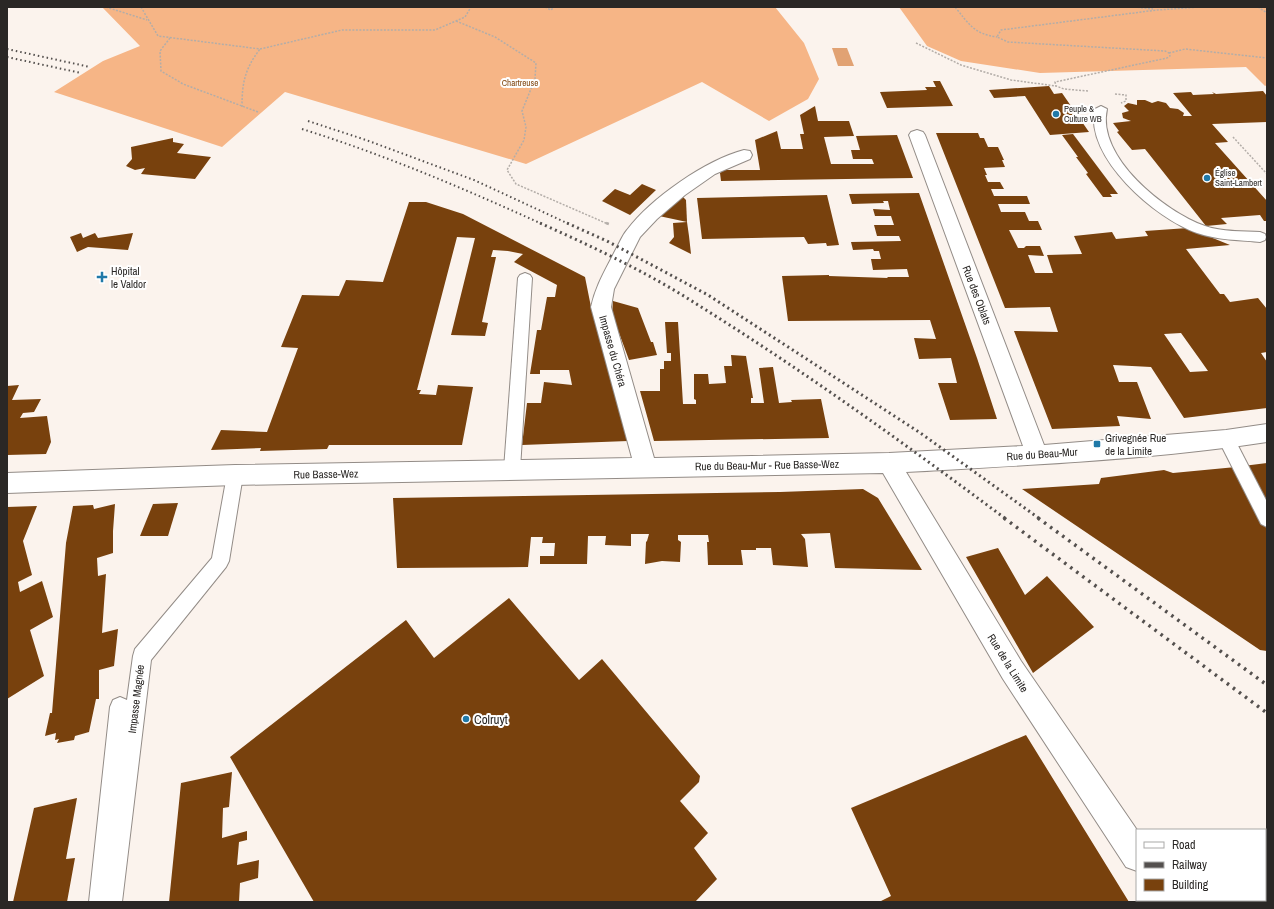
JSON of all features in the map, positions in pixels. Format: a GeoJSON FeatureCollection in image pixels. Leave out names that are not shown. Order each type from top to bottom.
{"type":"FeatureCollection","features":[{"type":"Feature","properties":{"kind":"street","name":"Rue des Oblats"},"geometry":{"type":"LineString","coordinates":[[917,135],[1037,455]]}},
{"type":"Feature","properties":{"kind":"street","name":"Impasse du Chéra"},"geometry":{"type":"LineString","coordinates":[[646,467],[601,307],[604,289],[633,234],[651,215],[679,191],[709,170],[744,155]]}},
{"type":"Feature","properties":{"kind":"street","name":"Rue du Beau-Mur"},"geometry":{"type":"LineString","coordinates":[[889,463],[1037,455],[1226,439],[1267,433]]}},
{"type":"Feature","properties":{"kind":"street","name":"Rue du Beau-Mur - Rue Basse-Wez"},"geometry":{"type":"LineString","coordinates":[[646,467],[889,463]]}},
{"type":"Feature","properties":{"kind":"street","name":"Rue de la Limite"},"geometry":{"type":"LineString","coordinates":[[889,463],[1012,670],[1136,855]]}},
{"type":"Feature","properties":{"kind":"street","name":"Rue Basse-Wez"},"geometry":{"type":"LineString","coordinates":[[7,483],[234,475],[646,467]]}},
{"type":"Feature","properties":{"kind":"lane"},"geometry":{"type":"LineString","coordinates":[[1101,109],[1099,121],[1102,136],[1119,168],[1149,198],[1183,220],[1199,228],[1220,234],[1260,236]]}},
{"type":"Feature","properties":{"kind":"lane"},"geometry":{"type":"LineString","coordinates":[[512,469],[525,278]]}},
{"type":"Feature","properties":{"kind":"lane"},"geometry":{"type":"LineString","coordinates":[[1226,439],[1267,519]]}},
{"type":"Feature","properties":{"kind":"lane","name":"Impasse Magnée"},"geometry":{"type":"LineString","coordinates":[[111,902],[142,656],[220,561],[234,475]]}},
{"type":"Feature","properties":{"kind":"lane"},"geometry":{"type":"LineString","coordinates":[[100,902],[120,707]]}},
{"type":"Feature","properties":{"kind":"path"},"geometry":{"type":"LineString","coordinates":[[106,7],[148,20]]}},
{"type":"Feature","properties":{"kind":"path"},"geometry":{"type":"LineString","coordinates":[[141,7],[158,36],[260,49],[342,30],[435,30],[465,17],[471,7]]}},
{"type":"Feature","properties":{"kind":"path"},"geometry":{"type":"LineString","coordinates":[[545,7],[551,10],[554,7]]}},
{"type":"Feature","properties":{"kind":"path"},"geometry":{"type":"LineString","coordinates":[[955,7],[975,31],[984,36],[997,37],[1008,42],[1164,51],[1169,53],[1185,49],[1267,58]]}},
{"type":"Feature","properties":{"kind":"path"},"geometry":{"type":"LineString","coordinates":[[1134,7],[1157,10]]}},
{"type":"Feature","properties":{"kind":"path"},"geometry":{"type":"LineString","coordinates":[[1146,7],[1157,10]]}},
{"type":"Feature","properties":{"kind":"path"},"geometry":{"type":"LineString","coordinates":[[997,37],[1001,30],[1157,10],[1200,7]]}},
{"type":"Feature","properties":{"kind":"path"},"geometry":{"type":"LineString","coordinates":[[1258,7],[1267,13]]}},
{"type":"Feature","properties":{"kind":"path"},"geometry":{"type":"LineString","coordinates":[[456,21],[495,37],[536,63],[535,79],[522,111],[526,127],[524,140],[507,170],[516,184],[633,234]]}},
{"type":"Feature","properties":{"kind":"path"},"geometry":{"type":"LineString","coordinates":[[171,38],[160,51],[161,71],[183,84],[258,112]]}},
{"type":"Feature","properties":{"kind":"path"},"geometry":{"type":"LineString","coordinates":[[916,43],[961,65],[1011,80],[1056,86],[1064,89],[1095,92]]}},
{"type":"Feature","properties":{"kind":"path"},"geometry":{"type":"LineString","coordinates":[[242,107],[242,82],[250,63],[260,49]]}},
{"type":"Feature","properties":{"kind":"path"},"geometry":{"type":"LineString","coordinates":[[1056,86],[1055,82],[1167,58],[1170,56],[1169,53]]}},
{"type":"Feature","properties":{"kind":"path"},"geometry":{"type":"LineString","coordinates":[[1101,109],[1126,101],[1126,95],[1111,94]]}},
{"type":"Feature","properties":{"kind":"path"},"geometry":{"type":"LineString","coordinates":[[1233,138],[1267,174]]}},
{"type":"Feature","properties":{"kind":"green space","name":"Chartreuse"},"geometry":{"type":"Polygon","coordinates":[[[102,7],[775,7],[804,43],[819,79],[808,99],[769,121],[702,82],[526,164],[285,92],[222,147],[54,92],[103,61],[140,46],[102,7]]]}},
{"type":"Feature","properties":{"kind":"green space"},"geometry":{"type":"Polygon","coordinates":[[[899,7],[1267,7],[1267,85],[1265,86],[1246,67],[1040,73],[961,61],[927,46],[899,7]]]}},
{"type":"Feature","properties":{"kind":"shaded area"},"geometry":{"type":"Polygon","coordinates":[[[832,48],[847,48],[854,66],[838,66],[832,48]]]}},
{"type":"Feature","properties":{"kind":"building"},"geometry":{"type":"Polygon","coordinates":[[[933,81],[940,81],[953,106],[887,108],[880,92],[927,90],[925,87],[936,87],[933,81]]]}},
{"type":"Feature","properties":{"kind":"building","name":"Peuple & Culture WB"},"geometry":{"type":"Polygon","coordinates":[[[1049,86],[1054,94],[1062,93],[1089,132],[1050,135],[1025,96],[994,98],[989,90],[1049,86]]]}},
{"type":"Feature","properties":{"kind":"building"},"geometry":{"type":"Polygon","coordinates":[[[1263,91],[1267,96],[1267,122],[1212,124],[1228,142],[1215,143],[1267,201],[1267,221],[1264,221],[1260,215],[1221,218],[1227,224],[1206,226],[1145,149],[1132,150],[1117,132],[1119,131],[1113,123],[1131,121],[1123,118],[1122,113],[1129,111],[1124,106],[1128,103],[1137,105],[1137,100],[1145,100],[1152,103],[1158,101],[1166,103],[1170,108],[1178,109],[1184,113],[1183,116],[1192,116],[1173,93],[1191,92],[1193,95],[1214,94],[1212,92],[1216,94],[1263,91]]]}},
{"type":"Feature","properties":{"kind":"building"},"geometry":{"type":"Polygon","coordinates":[[[815,106],[818,121],[849,121],[854,136],[824,137],[831,164],[874,164],[872,159],[853,159],[851,150],[860,150],[856,136],[897,135],[913,178],[721,181],[720,173],[724,170],[760,170],[755,140],[777,131],[781,149],[803,149],[800,134],[804,134],[800,115],[815,106]]]}},
{"type":"Feature","properties":{"kind":"building"},"geometry":{"type":"Polygon","coordinates":[[[936,133],[978,133],[980,138],[984,138],[988,147],[998,147],[1004,160],[1002,160],[1005,167],[984,168],[987,175],[985,175],[988,182],[1000,182],[1004,189],[991,189],[994,196],[1027,196],[1030,204],[998,204],[1001,212],[1025,212],[1029,221],[1038,221],[1042,230],[1009,230],[1018,248],[1024,248],[1026,246],[1040,246],[1044,256],[1028,255],[1035,273],[1053,273],[1047,255],[1082,254],[1074,236],[1112,232],[1116,239],[1148,236],[1145,231],[1188,228],[1230,245],[1186,249],[1220,294],[1224,294],[1230,302],[1258,298],[1267,309],[1267,352],[1261,353],[1267,362],[1267,408],[1184,418],[1151,367],[1113,365],[1119,382],[1137,382],[1151,419],[1117,416],[1120,426],[1052,429],[1014,331],[1058,332],[1050,307],[1005,308],[936,133]],[[1181,333],[1164,334],[1190,372],[1208,371],[1181,333]]]}},
{"type":"Feature","properties":{"kind":"building"},"geometry":{"type":"Polygon","coordinates":[[[1073,134],[1118,194],[1110,194],[1112,197],[1103,197],[1086,174],[1088,173],[1062,135],[1073,134]]]}},
{"type":"Feature","properties":{"kind":"building"},"geometry":{"type":"Polygon","coordinates":[[[173,138],[173,142],[184,144],[177,153],[211,157],[195,179],[141,174],[145,168],[135,170],[126,166],[132,159],[131,147],[173,138]]]}},
{"type":"Feature","properties":{"kind":"building"},"geometry":{"type":"Polygon","coordinates":[[[642,184],[656,190],[630,215],[602,201],[615,189],[630,195],[642,184]]]}},
{"type":"Feature","properties":{"kind":"building"},"geometry":{"type":"Polygon","coordinates":[[[919,193],[997,419],[950,420],[938,383],[957,383],[951,358],[919,359],[914,338],[936,339],[930,320],[788,321],[782,276],[829,275],[888,278],[887,277],[909,277],[907,269],[873,270],[871,259],[881,259],[879,251],[874,251],[873,249],[853,250],[851,242],[901,241],[899,236],[877,236],[874,225],[894,225],[891,216],[875,216],[873,209],[890,210],[888,201],[883,201],[884,203],[852,204],[849,194],[919,193]]]}},
{"type":"Feature","properties":{"kind":"building"},"geometry":{"type":"Polygon","coordinates":[[[827,195],[839,245],[827,246],[826,243],[808,244],[804,237],[702,239],[697,198],[827,195]]]}},
{"type":"Feature","properties":{"kind":"building"},"geometry":{"type":"Polygon","coordinates":[[[683,197],[686,200],[687,222],[659,216],[683,197]]]}},
{"type":"Feature","properties":{"kind":"building"},"geometry":{"type":"Polygon","coordinates":[[[409,202],[426,202],[463,214],[585,277],[592,312],[628,441],[522,445],[527,403],[541,403],[544,382],[572,385],[569,370],[540,370],[540,374],[530,374],[537,330],[541,330],[547,297],[555,297],[557,285],[514,262],[523,254],[493,250],[491,257],[496,257],[482,322],[488,323],[485,336],[451,335],[475,238],[457,237],[417,390],[421,390],[419,394],[436,395],[438,385],[473,387],[462,445],[329,445],[327,449],[260,451],[261,448],[211,450],[221,430],[267,432],[298,348],[281,347],[302,295],[339,296],[346,280],[383,282],[409,202]]]}},
{"type":"Feature","properties":{"kind":"building"},"geometry":{"type":"Polygon","coordinates":[[[687,222],[691,254],[669,243],[674,237],[673,223],[687,222]]]}},
{"type":"Feature","properties":{"kind":"building"},"geometry":{"type":"Polygon","coordinates":[[[81,233],[83,238],[95,233],[98,238],[133,233],[128,250],[88,247],[77,252],[70,237],[81,233]]]}},
{"type":"Feature","properties":{"kind":"building"},"geometry":{"type":"Polygon","coordinates":[[[613,301],[638,308],[657,355],[629,360],[612,314],[613,301]]]}},
{"type":"Feature","properties":{"kind":"building"},"geometry":{"type":"Polygon","coordinates":[[[665,322],[678,322],[683,404],[696,404],[696,400],[694,399],[694,374],[708,374],[709,384],[726,383],[724,366],[732,366],[731,355],[746,356],[753,398],[751,398],[751,403],[764,403],[759,368],[773,367],[779,403],[792,402],[791,400],[821,399],[829,438],[654,441],[640,391],[660,391],[660,369],[664,369],[664,361],[671,361],[671,353],[667,353],[665,322]]]}},
{"type":"Feature","properties":{"kind":"building"},"geometry":{"type":"Polygon","coordinates":[[[19,385],[12,400],[41,399],[34,412],[23,413],[20,418],[47,416],[51,442],[46,454],[7,455],[7,386],[19,385]]]}},
{"type":"Feature","properties":{"kind":"building"},"geometry":{"type":"Polygon","coordinates":[[[1267,463],[1267,506],[1243,466],[1267,463]]]}},
{"type":"Feature","properties":{"kind":"building"},"geometry":{"type":"Polygon","coordinates":[[[1236,467],[1267,529],[1267,651],[1260,650],[1022,489],[1099,484],[1101,478],[1164,470],[1173,473],[1236,467]]]}},
{"type":"Feature","properties":{"kind":"building"},"geometry":{"type":"Polygon","coordinates":[[[863,489],[878,498],[922,570],[835,568],[830,533],[801,534],[805,539],[808,567],[773,565],[771,548],[741,550],[743,565],[708,565],[708,535],[678,535],[678,540],[681,542],[680,562],[662,561],[645,564],[646,542],[649,534],[631,534],[631,546],[605,545],[606,536],[588,536],[587,564],[540,564],[540,556],[554,556],[555,543],[542,543],[543,537],[531,537],[528,567],[397,568],[393,498],[780,492],[863,489]]]}},
{"type":"Feature","properties":{"kind":"building"},"geometry":{"type":"Polygon","coordinates":[[[178,503],[168,536],[140,536],[153,504],[178,503]]]}},
{"type":"Feature","properties":{"kind":"building"},"geometry":{"type":"Polygon","coordinates":[[[115,504],[113,553],[97,558],[98,576],[106,574],[102,633],[118,629],[114,666],[99,670],[99,699],[96,699],[89,732],[75,736],[74,740],[57,743],[59,739],[55,740],[56,733],[45,736],[50,713],[52,713],[66,543],[73,506],[93,505],[94,509],[115,504]]]}},
{"type":"Feature","properties":{"kind":"building"},"geometry":{"type":"Polygon","coordinates":[[[37,506],[23,541],[32,575],[18,582],[20,592],[42,581],[53,617],[30,630],[44,676],[7,699],[7,507],[37,506]]]}},
{"type":"Feature","properties":{"kind":"building"},"geometry":{"type":"Polygon","coordinates":[[[998,548],[1025,595],[1047,576],[1094,627],[1033,673],[966,557],[998,548]]]}},
{"type":"Feature","properties":{"kind":"building","name":"Colruyt"},"geometry":{"type":"Polygon","coordinates":[[[509,598],[579,680],[602,659],[700,776],[699,782],[680,801],[708,833],[694,848],[717,879],[695,902],[314,902],[230,757],[406,620],[434,658],[509,598]]]}},
{"type":"Feature","properties":{"kind":"building"},"geometry":{"type":"Polygon","coordinates":[[[1026,735],[1129,902],[879,902],[891,896],[851,808],[1026,735]]]}},
{"type":"Feature","properties":{"kind":"building"},"geometry":{"type":"Polygon","coordinates":[[[232,772],[229,807],[223,808],[222,838],[247,831],[247,840],[239,842],[237,865],[259,860],[258,878],[240,883],[239,902],[169,902],[181,783],[232,772]]]}},
{"type":"Feature","properties":{"kind":"building"},"geometry":{"type":"Polygon","coordinates":[[[77,798],[66,859],[75,858],[67,902],[13,902],[34,808],[77,798]]]}},
{"type":"Feature","properties":{"kind":"building"},"geometry":{"type":"Polygon","coordinates":[[[1204,901],[1252,902],[1205,902],[1204,901]]]}},
{"type":"Feature","properties":{"kind":"railway"},"geometry":{"type":"LineString","coordinates":[[7,49],[90,67]]}},
{"type":"Feature","properties":{"kind":"railway"},"geometry":{"type":"LineString","coordinates":[[7,57],[81,73]]}},
{"type":"Feature","properties":{"kind":"railway"},"geometry":{"type":"LineString","coordinates":[[308,121],[366,140],[474,180],[569,224]]}},
{"type":"Feature","properties":{"kind":"railway"},"geometry":{"type":"LineString","coordinates":[[302,129],[424,173],[542,224]]}},
{"type":"Feature","properties":{"kind":"railway"},"geometry":{"type":"LineString","coordinates":[[540,223],[640,271],[679,293],[738,330],[854,409],[1006,519]]}},
{"type":"Feature","properties":{"kind":"railway"},"geometry":{"type":"LineString","coordinates":[[567,223],[607,241],[708,295],[919,432],[1040,519]]}},
{"type":"Feature","properties":{"kind":"railway"},"geometry":{"type":"LineString","coordinates":[[1004,518],[1267,713]]}},
{"type":"Feature","properties":{"kind":"railway"},"geometry":{"type":"LineString","coordinates":[[1038,518],[1267,685]]}},
{"type":"Feature","properties":{"kind":"place","name":"Peuple & Culture WB"},"geometry":{"type":"Point","coordinates":[1056,114]}},
{"type":"Feature","properties":{"kind":"place","name":"Église Saint-Lambert"},"geometry":{"type":"Point","coordinates":[1207,178]}},
{"type":"Feature","properties":{"kind":"place","name":"Hôpital le Valdor"},"geometry":{"type":"Point","coordinates":[102,277]}},
{"type":"Feature","properties":{"kind":"place","name":"Grivegnée Rue de la Limite"},"geometry":{"type":"Point","coordinates":[1097,444]}},
{"type":"Feature","properties":{"kind":"place","name":"Colruyt"},"geometry":{"type":"Point","coordinates":[466,719]}}]}
